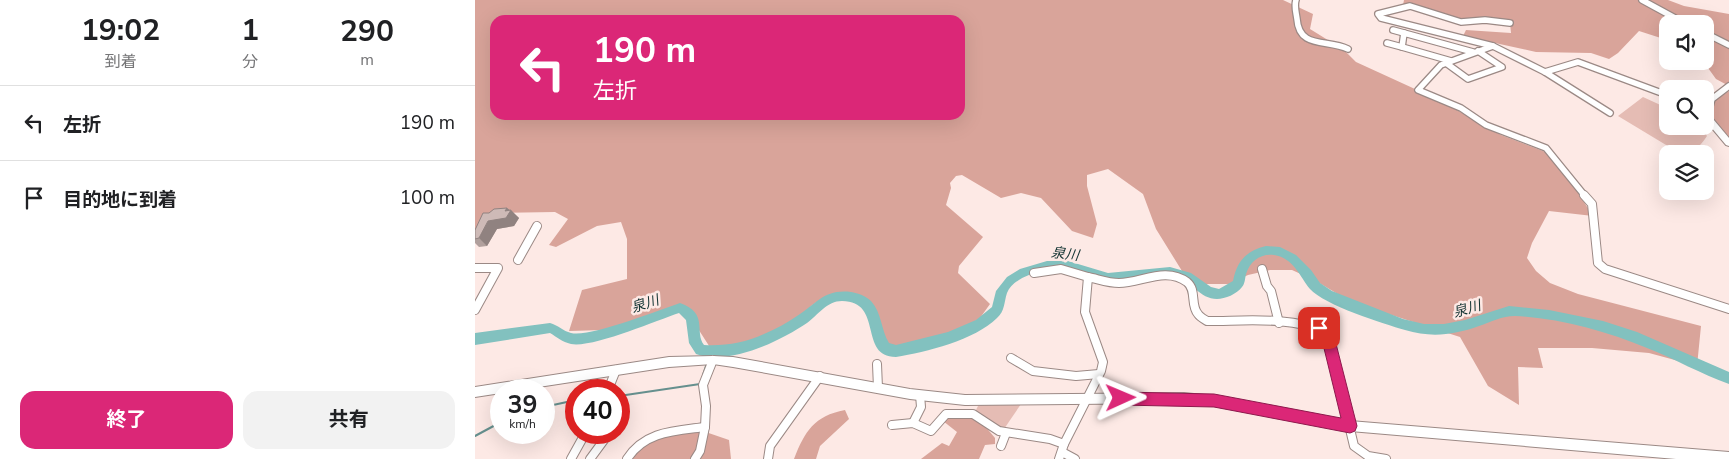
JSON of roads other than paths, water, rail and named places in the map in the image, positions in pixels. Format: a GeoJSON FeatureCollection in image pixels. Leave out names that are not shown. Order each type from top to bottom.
{"type":"FeatureCollection","features":[{"type":"Feature","properties":{"kind":"street"},"geometry":{"type":"LineString","coordinates":[[1296,0],[1294,5],[1298,14],[1297,27],[1304,38],[1311,41],[1334,42],[1348,49]]}},
{"type":"Feature","properties":{"kind":"street"},"geometry":{"type":"LineString","coordinates":[[1401,7],[1402,0]]}},
{"type":"Feature","properties":{"kind":"street"},"geometry":{"type":"LineString","coordinates":[[1643,0],[1670,15]]}},
{"type":"Feature","properties":{"kind":"street"},"geometry":{"type":"LineString","coordinates":[[1510,23],[1485,20],[1461,22],[1410,6],[1378,14],[1379,16],[1465,40],[1482,42],[1493,46],[1545,72],[1610,113]]}},
{"type":"Feature","properties":{"kind":"street"},"geometry":{"type":"LineString","coordinates":[[1387,43],[1449,62],[1469,79],[1502,67],[1476,52],[1393,30]]}},
{"type":"Feature","properties":{"kind":"street"},"geometry":{"type":"LineString","coordinates":[[1402,47],[1405,33]]}},
{"type":"Feature","properties":{"kind":"street"},"geometry":{"type":"LineString","coordinates":[[1714,38],[1729,46]]}},
{"type":"Feature","properties":{"kind":"street"},"geometry":{"type":"LineString","coordinates":[[1493,46],[1437,68],[1418,90],[1461,108],[1486,125],[1546,148],[1592,204],[1598,263],[1612,272],[1646,280],[1729,308]]}},
{"type":"Feature","properties":{"kind":"street"},"geometry":{"type":"LineString","coordinates":[[1545,72],[1577,62],[1659,92]]}},
{"type":"Feature","properties":{"kind":"street"},"geometry":{"type":"LineString","coordinates":[[1714,97],[1729,86]]}},
{"type":"Feature","properties":{"kind":"street"},"geometry":{"type":"LineString","coordinates":[[1714,125],[1729,143]]}},
{"type":"Feature","properties":{"kind":"street"},"geometry":{"type":"LineString","coordinates":[[518,260],[537,226]]}},
{"type":"Feature","properties":{"kind":"street"},"geometry":{"type":"LineString","coordinates":[[475,268],[498,268],[475,310]]}},
{"type":"Feature","properties":{"kind":"street"},"geometry":{"type":"LineString","coordinates":[[1034,273],[1050,268],[1065,269],[1088,277],[1117,283],[1151,272],[1177,277],[1191,286],[1194,292],[1194,304],[1197,314],[1207,321],[1279,323],[1319,328],[1327,332],[1354,446],[1359,453],[1369,458],[1386,459]]}},
{"type":"Feature","properties":{"kind":"street"},"geometry":{"type":"LineString","coordinates":[[1262,269],[1267,286],[1271,291],[1279,323]]}},
{"type":"Feature","properties":{"kind":"street"},"geometry":{"type":"LineString","coordinates":[[1062,452],[1103,362],[1085,312],[1088,277]]}},
{"type":"Feature","properties":{"kind":"street"},"geometry":{"type":"LineString","coordinates":[[1011,358],[1033,371],[1076,376],[1099,374]]}},
{"type":"Feature","properties":{"kind":"street"},"geometry":{"type":"LineString","coordinates":[[475,392],[669,362],[713,360],[820,376],[920,395],[965,400],[1184,398],[1214,400],[1350,426],[1729,458]]}},
{"type":"Feature","properties":{"kind":"street"},"geometry":{"type":"LineString","coordinates":[[695,459],[700,450],[705,427],[707,406],[703,385],[713,360]]}},
{"type":"Feature","properties":{"kind":"street"},"geometry":{"type":"LineString","coordinates":[[877,364],[878,388]]}},
{"type":"Feature","properties":{"kind":"street"},"geometry":{"type":"LineString","coordinates":[[612,379],[616,370]]}},
{"type":"Feature","properties":{"kind":"street"},"geometry":{"type":"LineString","coordinates":[[768,459],[770,446],[820,376]]}},
{"type":"Feature","properties":{"kind":"street"},"geometry":{"type":"LineString","coordinates":[[913,423],[921,407],[920,395]]}},
{"type":"Feature","properties":{"kind":"street"},"geometry":{"type":"LineString","coordinates":[[892,425],[913,423],[931,431],[946,414],[979,416],[989,426],[1006,433],[1058,440],[1062,452],[1075,459]]}},
{"type":"Feature","properties":{"kind":"street"},"geometry":{"type":"LineString","coordinates":[[627,459],[635,446],[645,439],[662,433],[705,427]]}},
{"type":"Feature","properties":{"kind":"street"},"geometry":{"type":"LineString","coordinates":[[1001,446],[1006,433]]}},
{"type":"Feature","properties":{"kind":"street"},"geometry":{"type":"LineString","coordinates":[[571,459],[579,444]]}},
{"type":"Feature","properties":{"kind":"street"},"geometry":{"type":"LineString","coordinates":[[590,459],[601,444]]}},
{"type":"Feature","properties":{"kind":"waterway","name":"泉川"},"geometry":{"type":"LineString","coordinates":[[475,339],[550,328],[570,338],[590,338],[680,308],[689,314],[693,322],[695,343],[701,350],[728,350],[741,348],[767,339],[803,319],[824,301],[841,296],[856,298],[866,303],[872,311],[880,340],[884,347],[891,351],[896,351],[948,337],[981,324],[997,310],[1002,291],[1011,280],[1025,272],[1040,267],[1068,266],[1108,278],[1170,271],[1187,277],[1212,293],[1219,294],[1228,291],[1238,284],[1242,269],[1249,257],[1259,252],[1273,250],[1286,254],[1297,262],[1307,273],[1315,287],[1328,295],[1403,324],[1434,330],[1454,328],[1509,311],[1549,315],[1585,322],[1637,338],[1729,378]]}},
{"type":"Feature","properties":{"kind":"waterway","name":"泉川"},"geometry":{"type":"LineString","coordinates":[[709,358],[711,352]]}},
{"type":"Feature","properties":{"kind":"waterway"},"geometry":{"type":"LineString","coordinates":[[703,375],[707,363]]}},
{"type":"Feature","properties":{"kind":"waterway"},"geometry":{"type":"LineString","coordinates":[[630,394],[700,384]]}},
{"type":"Feature","properties":{"kind":"waterway"},"geometry":{"type":"LineString","coordinates":[[555,405],[565,402]]}},
{"type":"Feature","properties":{"kind":"waterway"},"geometry":{"type":"LineString","coordinates":[[475,436],[490,428]]}}]}
